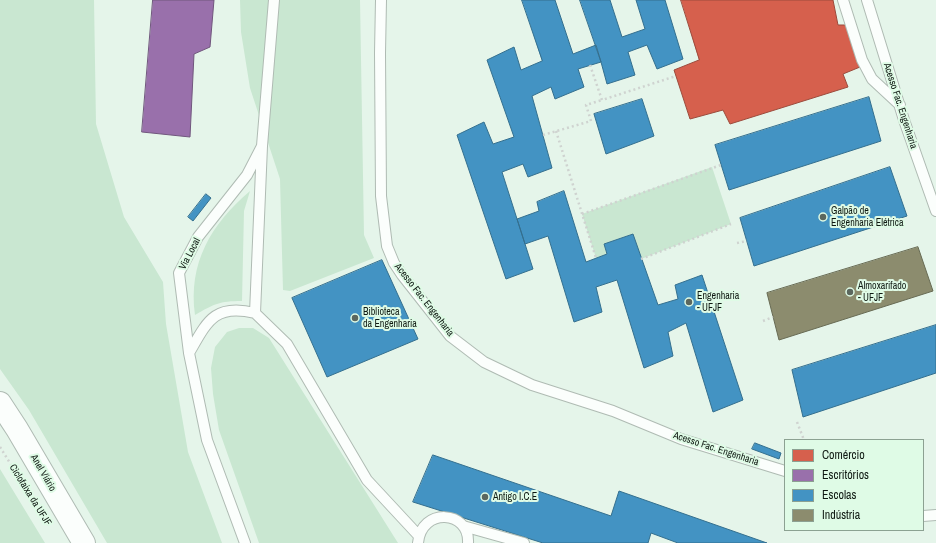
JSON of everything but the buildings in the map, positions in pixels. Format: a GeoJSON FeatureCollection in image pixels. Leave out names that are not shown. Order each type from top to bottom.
{"type":"FeatureCollection","features":[{"type":"Feature","properties":{"kind":"main road","name":"Anel Viário"},"geometry":{"type":"LineString","coordinates":[[0,404],[17,429],[84,543]]}},
{"type":"Feature","properties":{"kind":"lane","name":"Via Local"},"geometry":{"type":"LineString","coordinates":[[245,543],[207,440],[189,353],[179,273],[198,237],[247,175],[262,146],[274,0]]}},
{"type":"Feature","properties":{"kind":"lane","name":"Acesso Fac. Engenharia"},"geometry":{"type":"LineString","coordinates":[[381,0],[381,196],[387,246],[394,263],[402,275],[450,336],[484,362],[532,385],[613,411],[681,439],[784,471]]}},
{"type":"Feature","properties":{"kind":"lane"},"geometry":{"type":"LineString","coordinates":[[843,0],[862,60],[872,79],[900,105]]}},
{"type":"Feature","properties":{"kind":"lane","name":"Acesso Fac. Engenharia"},"geometry":{"type":"LineString","coordinates":[[867,0],[900,105],[936,211]]}},
{"type":"Feature","properties":{"kind":"lane"},"geometry":{"type":"LineString","coordinates":[[255,313],[262,146]]}},
{"type":"Feature","properties":{"kind":"lane"},"geometry":{"type":"LineString","coordinates":[[189,353],[209,320],[219,314],[231,310],[243,310],[255,313],[282,339],[291,350],[367,480],[418,540],[427,522],[441,516],[450,517],[457,520],[467,532],[468,543]]}},
{"type":"Feature","properties":{"kind":"lane"},"geometry":{"type":"LineString","coordinates":[[924,516],[936,515]]}},
{"type":"Feature","properties":{"kind":"lane"},"geometry":{"type":"LineString","coordinates":[[463,526],[524,543]]}},
{"type":"Feature","properties":{"kind":"path"},"geometry":{"type":"LineString","coordinates":[[590,65],[602,100]]}},
{"type":"Feature","properties":{"kind":"path"},"geometry":{"type":"LineString","coordinates":[[543,135],[591,121],[586,105],[676,76]]}},
{"type":"Feature","properties":{"kind":"path"},"geometry":{"type":"LineString","coordinates":[[556,131],[596,258]]}},
{"type":"Feature","properties":{"kind":"path"},"geometry":{"type":"LineString","coordinates":[[582,214],[721,165]]}},
{"type":"Feature","properties":{"kind":"path"},"geometry":{"type":"LineString","coordinates":[[641,258],[731,224]]}},
{"type":"Feature","properties":{"kind":"path"},"geometry":{"type":"LineString","coordinates":[[737,244],[746,241]]}},
{"type":"Feature","properties":{"kind":"path"},"geometry":{"type":"LineString","coordinates":[[763,321],[773,317]]}},
{"type":"Feature","properties":{"kind":"path"},"geometry":{"type":"LineString","coordinates":[[797,422],[804,439]]}},
{"type":"Feature","properties":{"kind":"path","name":"Ciclofaixa da UFJF"},"geometry":{"type":"LineString","coordinates":[[0,447],[52,530]]}},
{"type":"Feature","properties":{"kind":"green space"},"geometry":{"type":"Polygon","coordinates":[[[0,0],[94,0],[96,124],[124,217],[163,282],[166,324],[188,452],[222,543],[107,543],[29,410],[0,369],[0,0]]]}},
{"type":"Feature","properties":{"kind":"green space"},"geometry":{"type":"Polygon","coordinates":[[[240,0],[360,0],[364,235],[374,258],[290,291],[283,290],[280,179],[250,88],[241,32],[240,0]]]}},
{"type":"Feature","properties":{"kind":"green space"},"geometry":{"type":"Polygon","coordinates":[[[712,167],[731,224],[641,259],[632,234],[604,244],[607,254],[596,258],[582,214],[712,167]]]}},
{"type":"Feature","properties":{"kind":"green space"},"geometry":{"type":"Polygon","coordinates":[[[250,191],[244,211],[242,301],[217,304],[195,315],[195,278],[205,246],[224,217],[250,191]]]}},
{"type":"Feature","properties":{"kind":"green space"},"geometry":{"type":"Polygon","coordinates":[[[239,328],[253,328],[269,338],[398,543],[259,543],[219,430],[213,394],[211,368],[215,347],[227,332],[239,328]]]}},
{"type":"Feature","properties":{"kind":"green space"},"geometry":{"type":"Polygon","coordinates":[[[0,469],[45,543],[0,543],[0,469]]]}},
{"type":"Feature","properties":{"kind":"place","name":"Galpão de Engenharia Elétrica"},"geometry":{"type":"Point","coordinates":[823,217]}},
{"type":"Feature","properties":{"kind":"place","name":"Almoxarifado - UFJF"},"geometry":{"type":"Point","coordinates":[850,292]}},
{"type":"Feature","properties":{"kind":"place","name":"Engenharia - UFJF"},"geometry":{"type":"Point","coordinates":[689,302]}},
{"type":"Feature","properties":{"kind":"place","name":"Biblioteca da Engenharia"},"geometry":{"type":"Point","coordinates":[355,318]}},
{"type":"Feature","properties":{"kind":"place","name":"Antigo I.C.E"},"geometry":{"type":"Point","coordinates":[485,497]}}]}
